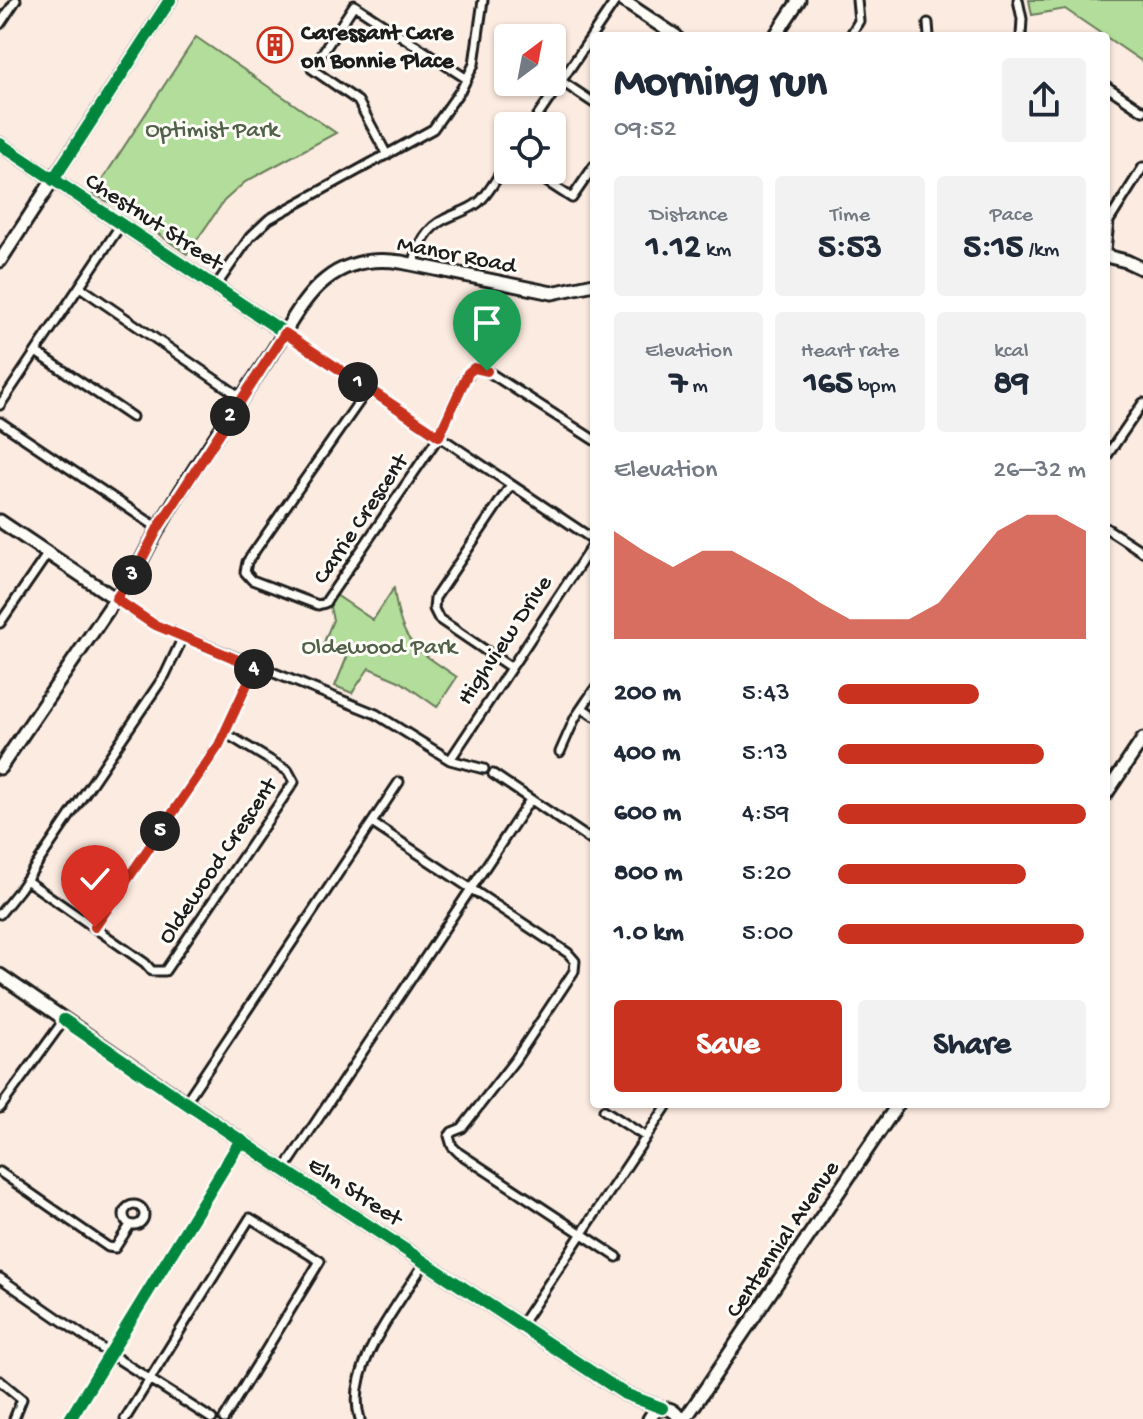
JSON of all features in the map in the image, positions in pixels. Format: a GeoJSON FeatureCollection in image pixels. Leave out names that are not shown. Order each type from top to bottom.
{"type":"FeatureCollection","features":[{"type":"Feature","properties":{"kind":"street"},"geometry":{"type":"LineString","coordinates":[[0,24],[16,0]]}},
{"type":"Feature","properties":{"kind":"street"},"geometry":{"type":"LineString","coordinates":[[1,257],[170,0]]}},
{"type":"Feature","properties":{"kind":"street"},"geometry":{"type":"LineString","coordinates":[[216,286],[250,237],[269,219],[433,129],[474,64],[483,0]]}},
{"type":"Feature","properties":{"kind":"street"},"geometry":{"type":"LineString","coordinates":[[594,32],[616,0]]}},
{"type":"Feature","properties":{"kind":"street"},"geometry":{"type":"LineString","coordinates":[[622,0],[670,32]]}},
{"type":"Feature","properties":{"kind":"street"},"geometry":{"type":"LineString","coordinates":[[778,32],[799,0]]}},
{"type":"Feature","properties":{"kind":"street"},"geometry":{"type":"LineString","coordinates":[[852,32],[859,21],[857,0]]}},
{"type":"Feature","properties":{"kind":"street"},"geometry":{"type":"LineString","coordinates":[[1018,0],[1021,32]]}},
{"type":"Feature","properties":{"kind":"street"},"geometry":{"type":"LineString","coordinates":[[387,155],[358,101],[312,69],[354,5],[467,79]]}},
{"type":"Feature","properties":{"kind":"street"},"geometry":{"type":"LineString","coordinates":[[928,23],[929,32]]}},
{"type":"Feature","properties":{"kind":"street"},"geometry":{"type":"LineString","coordinates":[[566,74],[590,38]]}},
{"type":"Feature","properties":{"kind":"street"},"geometry":{"type":"LineString","coordinates":[[566,84],[590,100]]}},
{"type":"Feature","properties":{"kind":"street"},"geometry":{"type":"LineString","coordinates":[[1110,89],[1143,111]]}},
{"type":"Feature","properties":{"kind":"street","name":"Chestnut Street"},"geometry":{"type":"LineString","coordinates":[[0,144],[590,539]]}},
{"type":"Feature","properties":{"kind":"street"},"geometry":{"type":"LineString","coordinates":[[1110,219],[1143,167]]}},
{"type":"Feature","properties":{"kind":"street"},"geometry":{"type":"LineString","coordinates":[[550,184],[572,198],[590,172]]}},
{"type":"Feature","properties":{"kind":"street"},"geometry":{"type":"LineString","coordinates":[[413,264],[420,244],[429,231],[445,218],[465,211],[480,201],[494,180]]}},
{"type":"Feature","properties":{"kind":"street"},"geometry":{"type":"LineString","coordinates":[[0,405],[122,223]]}},
{"type":"Feature","properties":{"kind":"street"},"geometry":{"type":"LineString","coordinates":[[1110,256],[1143,269]]}},
{"type":"Feature","properties":{"kind":"street","name":"Manor Road"},"geometry":{"type":"LineString","coordinates":[[0,768],[140,563],[158,528],[309,297],[336,272],[358,263],[379,260],[413,264],[552,293],[590,285]]}},
{"type":"Feature","properties":{"kind":"street"},"geometry":{"type":"LineString","coordinates":[[80,287],[242,398]]}},
{"type":"Feature","properties":{"kind":"street"},"geometry":{"type":"LineString","coordinates":[[36,352],[132,417]]}},
{"type":"Feature","properties":{"kind":"street"},"geometry":{"type":"LineString","coordinates":[[439,436],[464,380],[474,368],[487,371],[590,437]]}},
{"type":"Feature","properties":{"kind":"street","name":"Carrie Crescent"},"geometry":{"type":"LineString","coordinates":[[368,389],[247,562],[245,572],[252,580],[318,605],[325,603],[439,436]]}},
{"type":"Feature","properties":{"kind":"street"},"geometry":{"type":"LineString","coordinates":[[1110,451],[1143,403]]}},
{"type":"Feature","properties":{"kind":"street"},"geometry":{"type":"LineString","coordinates":[[0,422],[158,528]]}},
{"type":"Feature","properties":{"kind":"street"},"geometry":{"type":"LineString","coordinates":[[510,667],[439,619],[434,603],[511,485]]}},
{"type":"Feature","properties":{"kind":"street"},"geometry":{"type":"LineString","coordinates":[[0,521],[153,624],[376,714],[450,760],[484,769]]}},
{"type":"Feature","properties":{"kind":"street"},"geometry":{"type":"LineString","coordinates":[[1110,531],[1143,552]]}},
{"type":"Feature","properties":{"kind":"street","name":"Highview Drive"},"geometry":{"type":"LineString","coordinates":[[450,760],[590,548]]}},
{"type":"Feature","properties":{"kind":"street"},"geometry":{"type":"LineString","coordinates":[[0,621],[48,553]]}},
{"type":"Feature","properties":{"kind":"street"},"geometry":{"type":"LineString","coordinates":[[0,914],[165,675],[183,637]]}},
{"type":"Feature","properties":{"kind":"street"},"geometry":{"type":"LineString","coordinates":[[95,927],[225,733],[255,667]]}},
{"type":"Feature","properties":{"kind":"street"},"geometry":{"type":"LineString","coordinates":[[560,752],[590,696]]}},
{"type":"Feature","properties":{"kind":"street"},"geometry":{"type":"LineString","coordinates":[[582,708],[590,713]]}},
{"type":"Feature","properties":{"kind":"street","name":"Oldewood Crescent"},"geometry":{"type":"LineString","coordinates":[[26,880],[152,971],[165,971],[292,786],[293,778],[288,771],[225,733]]}},
{"type":"Feature","properties":{"kind":"street"},"geometry":{"type":"LineString","coordinates":[[1110,788],[1143,739]]}},
{"type":"Feature","properties":{"kind":"street"},"geometry":{"type":"LineString","coordinates":[[493,774],[590,839]]}},
{"type":"Feature","properties":{"kind":"street"},"geometry":{"type":"LineString","coordinates":[[185,1103],[399,782]]}},
{"type":"Feature","properties":{"kind":"street"},"geometry":{"type":"LineString","coordinates":[[284,1170],[530,800]]}},
{"type":"Feature","properties":{"kind":"street"},"geometry":{"type":"LineString","coordinates":[[372,823],[568,953],[575,961],[574,971],[515,1060],[462,1128],[449,1136],[452,1146],[459,1153],[617,1257]]}},
{"type":"Feature","properties":{"kind":"street","name":"Elm Street"},"geometry":{"type":"LineString","coordinates":[[0,975],[284,1170],[625,1394]]}},
{"type":"Feature","properties":{"kind":"street"},"geometry":{"type":"LineString","coordinates":[[0,1108],[64,1020]]}},
{"type":"Feature","properties":{"kind":"street"},"geometry":{"type":"LineString","coordinates":[[521,1325],[665,1108]]}},
{"type":"Feature","properties":{"kind":"street","name":"Centennial Avenue"},"geometry":{"type":"LineString","coordinates":[[675,1414],[700,1397],[895,1108]]}},
{"type":"Feature","properties":{"kind":"street"},"geometry":{"type":"LineString","coordinates":[[604,1110],[646,1137]]}},
{"type":"Feature","properties":{"kind":"street"},"geometry":{"type":"LineString","coordinates":[[0,1172],[108,1247],[115,1248],[130,1225]]}},
{"type":"Feature","properties":{"kind":"street"},"geometry":{"type":"LineString","coordinates":[[125,1419],[250,1218],[320,1261],[224,1419]]}},
{"type":"Feature","properties":{"kind":"street"},"geometry":{"type":"LineString","coordinates":[[360,1419],[356,1396],[364,1361],[425,1262]]}},
{"type":"Feature","properties":{"kind":"street"},"geometry":{"type":"LineString","coordinates":[[0,1278],[212,1419]]}},
{"type":"Feature","properties":{"kind":"street"},"geometry":{"type":"LineString","coordinates":[[0,1381],[22,1399],[14,1419]]}},
{"type":"Feature","properties":{"kind":"street"},"geometry":{"type":"LineString","coordinates":[[625,1394],[675,1414]]}},
{"type":"Feature","properties":{"kind":"street"},"geometry":{"type":"LineString","coordinates":[[625,1394],[648,1419],[652,1413],[675,1414]]}},
{"type":"Feature","properties":{"kind":"green space"},"geometry":{"type":"Polygon","coordinates":[[[1029,0],[1143,0],[1143,62],[1110,40],[1110,32],[1099,32],[1065,9],[1032,15],[1029,0]]]}},
{"type":"Feature","properties":{"kind":"green space","name":"Optimist Park"},"geometry":{"type":"Polygon","coordinates":[[[196,37],[336,133],[245,182],[224,201],[187,254],[127,212],[93,194],[196,37]]]}},
{"type":"Feature","properties":{"kind":"green space","name":"Oldewood Park"},"geometry":{"type":"Polygon","coordinates":[[[394,588],[405,633],[420,651],[457,677],[437,707],[401,682],[369,668],[352,693],[335,686],[347,657],[322,647],[333,620],[330,607],[336,595],[373,620],[394,588]]]}},
{"type":"Feature","properties":{"kind":"cycle path"},"geometry":{"type":"LineString","coordinates":[[53,180],[170,0]]}},
{"type":"Feature","properties":{"kind":"cycle path"},"geometry":{"type":"LineString","coordinates":[[0,144],[285,333]]}},
{"type":"Feature","properties":{"kind":"cycle path"},"geometry":{"type":"LineString","coordinates":[[64,1020],[284,1170],[625,1394],[662,1408]]}},
{"type":"Feature","properties":{"kind":"cycle path"},"geometry":{"type":"LineString","coordinates":[[70,1419],[241,1140]]}},
{"type":"Feature","properties":{"kind":"place","name":"Caressant Care on Bonnie Place"},"geometry":{"type":"Point","coordinates":[275,45]}},
{"type":"Feature","properties":{"kind":"route"},"geometry":{"type":"LineString","coordinates":[[95,927],[219,745],[255,667],[153,624],[116,599],[158,528],[285,333],[439,436],[468,373],[474,368],[487,371]]}}]}
